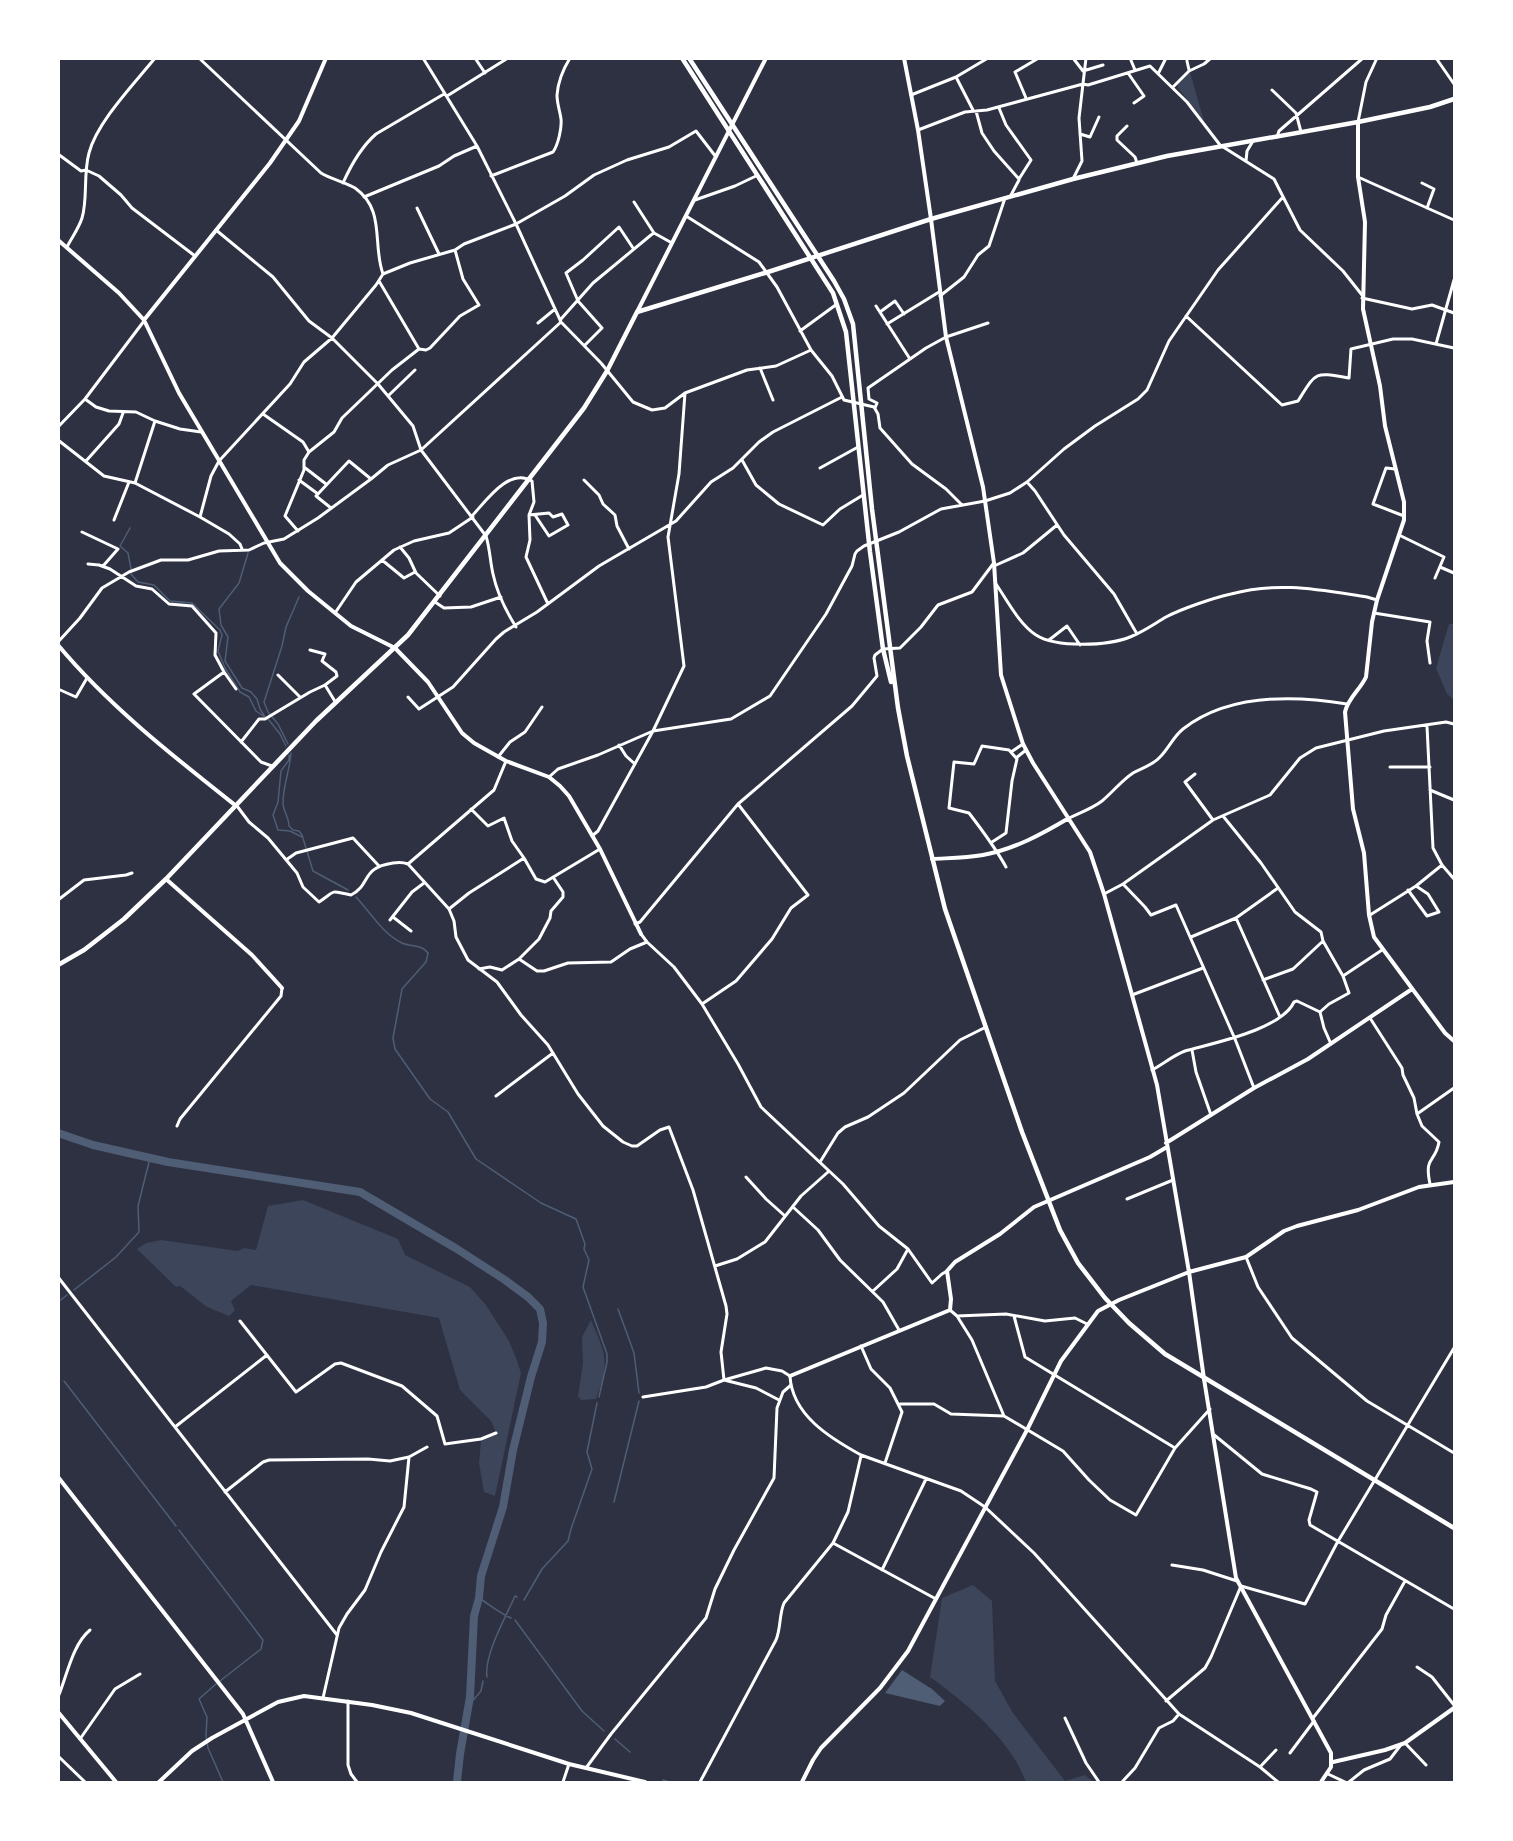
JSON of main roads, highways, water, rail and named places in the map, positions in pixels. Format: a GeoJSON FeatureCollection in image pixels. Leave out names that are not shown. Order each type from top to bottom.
{"type":"FeatureCollection","features":[{"type":"Feature","properties":{"kind":"main road"},"geometry":{"type":"LineString","coordinates":[[682,58],[838,303],[844,326],[869,544],[886,650],[932,859],[952,932],[1060,1230],[1078,1263],[1111,1304],[1165,1354],[1455,1528]]}},
{"type":"Feature","properties":{"kind":"main road"},"geometry":{"type":"LineString","coordinates":[[689,58],[839,290],[853,324],[886,650]]}},
{"type":"Feature","properties":{"kind":"main road"},"geometry":{"type":"LineString","coordinates":[[58,965],[105,935],[166,879],[272,766],[395,648],[440,596],[584,408],[607,371],[637,312],[931,219],[1073,178],[1220,146],[1358,122],[1430,107],[1455,99]]}},
{"type":"Feature","properties":{"kind":"waterway"},"geometry":{"type":"LineString","coordinates":[[130,528],[120,546],[128,553],[131,569]]}},
{"type":"Feature","properties":{"kind":"waterway"},"geometry":{"type":"LineString","coordinates":[[248,553],[239,583],[219,609],[221,625],[228,637],[225,661],[242,688],[251,692],[257,699],[265,717]]}},
{"type":"Feature","properties":{"kind":"waterway"},"geometry":{"type":"LineString","coordinates":[[131,574],[138,582],[154,585],[170,601],[192,603],[220,630],[222,635],[218,651],[225,668],[240,692],[249,697],[256,711],[268,719],[286,746]]}},
{"type":"Feature","properties":{"kind":"waterway"},"geometry":{"type":"LineString","coordinates":[[288,744],[264,702],[286,627],[299,597]]}},
{"type":"Feature","properties":{"kind":"waterway"},"geometry":{"type":"LineString","coordinates":[[291,753],[283,803],[289,826],[302,835],[313,871],[348,890]]}},
{"type":"Feature","properties":{"kind":"waterway"},"geometry":{"type":"LineString","coordinates":[[289,755],[289,760],[281,771],[278,802],[273,815],[278,830],[290,831],[302,837]]}},
{"type":"Feature","properties":{"kind":"waterway"},"geometry":{"type":"LineString","coordinates":[[356,897],[388,934],[402,943],[420,947],[428,953],[426,962],[402,989],[393,1038],[395,1049],[430,1099],[448,1112],[476,1159],[541,1203],[576,1219],[589,1260],[583,1287],[607,1354],[599,1397]]}},
{"type":"Feature","properties":{"kind":"waterway"},"geometry":{"type":"LineString","coordinates":[[58,1133],[93,1145],[168,1162],[360,1192],[505,1280],[540,1309],[543,1323],[542,1342],[513,1450],[503,1507],[481,1576],[479,1598],[474,1616],[470,1697],[457,1782]]}},
{"type":"Feature","properties":{"kind":"waterway"},"geometry":{"type":"LineString","coordinates":[[74,1290],[116,1257],[139,1232],[138,1206],[150,1158]]}},
{"type":"Feature","properties":{"kind":"waterway"},"geometry":{"type":"LineString","coordinates":[[58,1302],[67,1295]]}},
{"type":"Feature","properties":{"kind":"waterway"},"geometry":{"type":"LineString","coordinates":[[618,1309],[634,1353],[639,1393]]}},
{"type":"Feature","properties":{"kind":"waterway"},"geometry":{"type":"LineString","coordinates":[[64,1381],[176,1526]]}},
{"type":"Feature","properties":{"kind":"waterway"},"geometry":{"type":"LineString","coordinates":[[614,1502],[639,1401]]}},
{"type":"Feature","properties":{"kind":"waterway"},"geometry":{"type":"LineString","coordinates":[[524,1600],[542,1569],[568,1541],[592,1469],[587,1452],[597,1403]]}},
{"type":"Feature","properties":{"kind":"waterway"},"geometry":{"type":"LineString","coordinates":[[179,1530],[263,1640],[261,1649],[220,1681]]}},
{"type":"Feature","properties":{"kind":"waterway"},"geometry":{"type":"LineString","coordinates":[[487,1677],[492,1647],[515,1596],[517,1597]]}},
{"type":"Feature","properties":{"kind":"waterway"},"geometry":{"type":"LineString","coordinates":[[479,1598],[511,1618]]}},
{"type":"Feature","properties":{"kind":"waterway"},"geometry":{"type":"LineString","coordinates":[[515,1620],[582,1711],[604,1731]]}},
{"type":"Feature","properties":{"kind":"waterway"},"geometry":{"type":"LineString","coordinates":[[469,1705],[481,1691],[483,1681]]}},
{"type":"Feature","properties":{"kind":"waterway"},"geometry":{"type":"LineString","coordinates":[[216,1684],[199,1699],[207,1717],[208,1748],[223,1782]]}},
{"type":"Feature","properties":{"kind":"waterway"},"geometry":{"type":"LineString","coordinates":[[615,1739],[630,1752]]}},
{"type":"Feature","properties":{"kind":"waterway"},"geometry":{"type":"LineString","coordinates":[[663,1780],[669,1782]]}}]}
